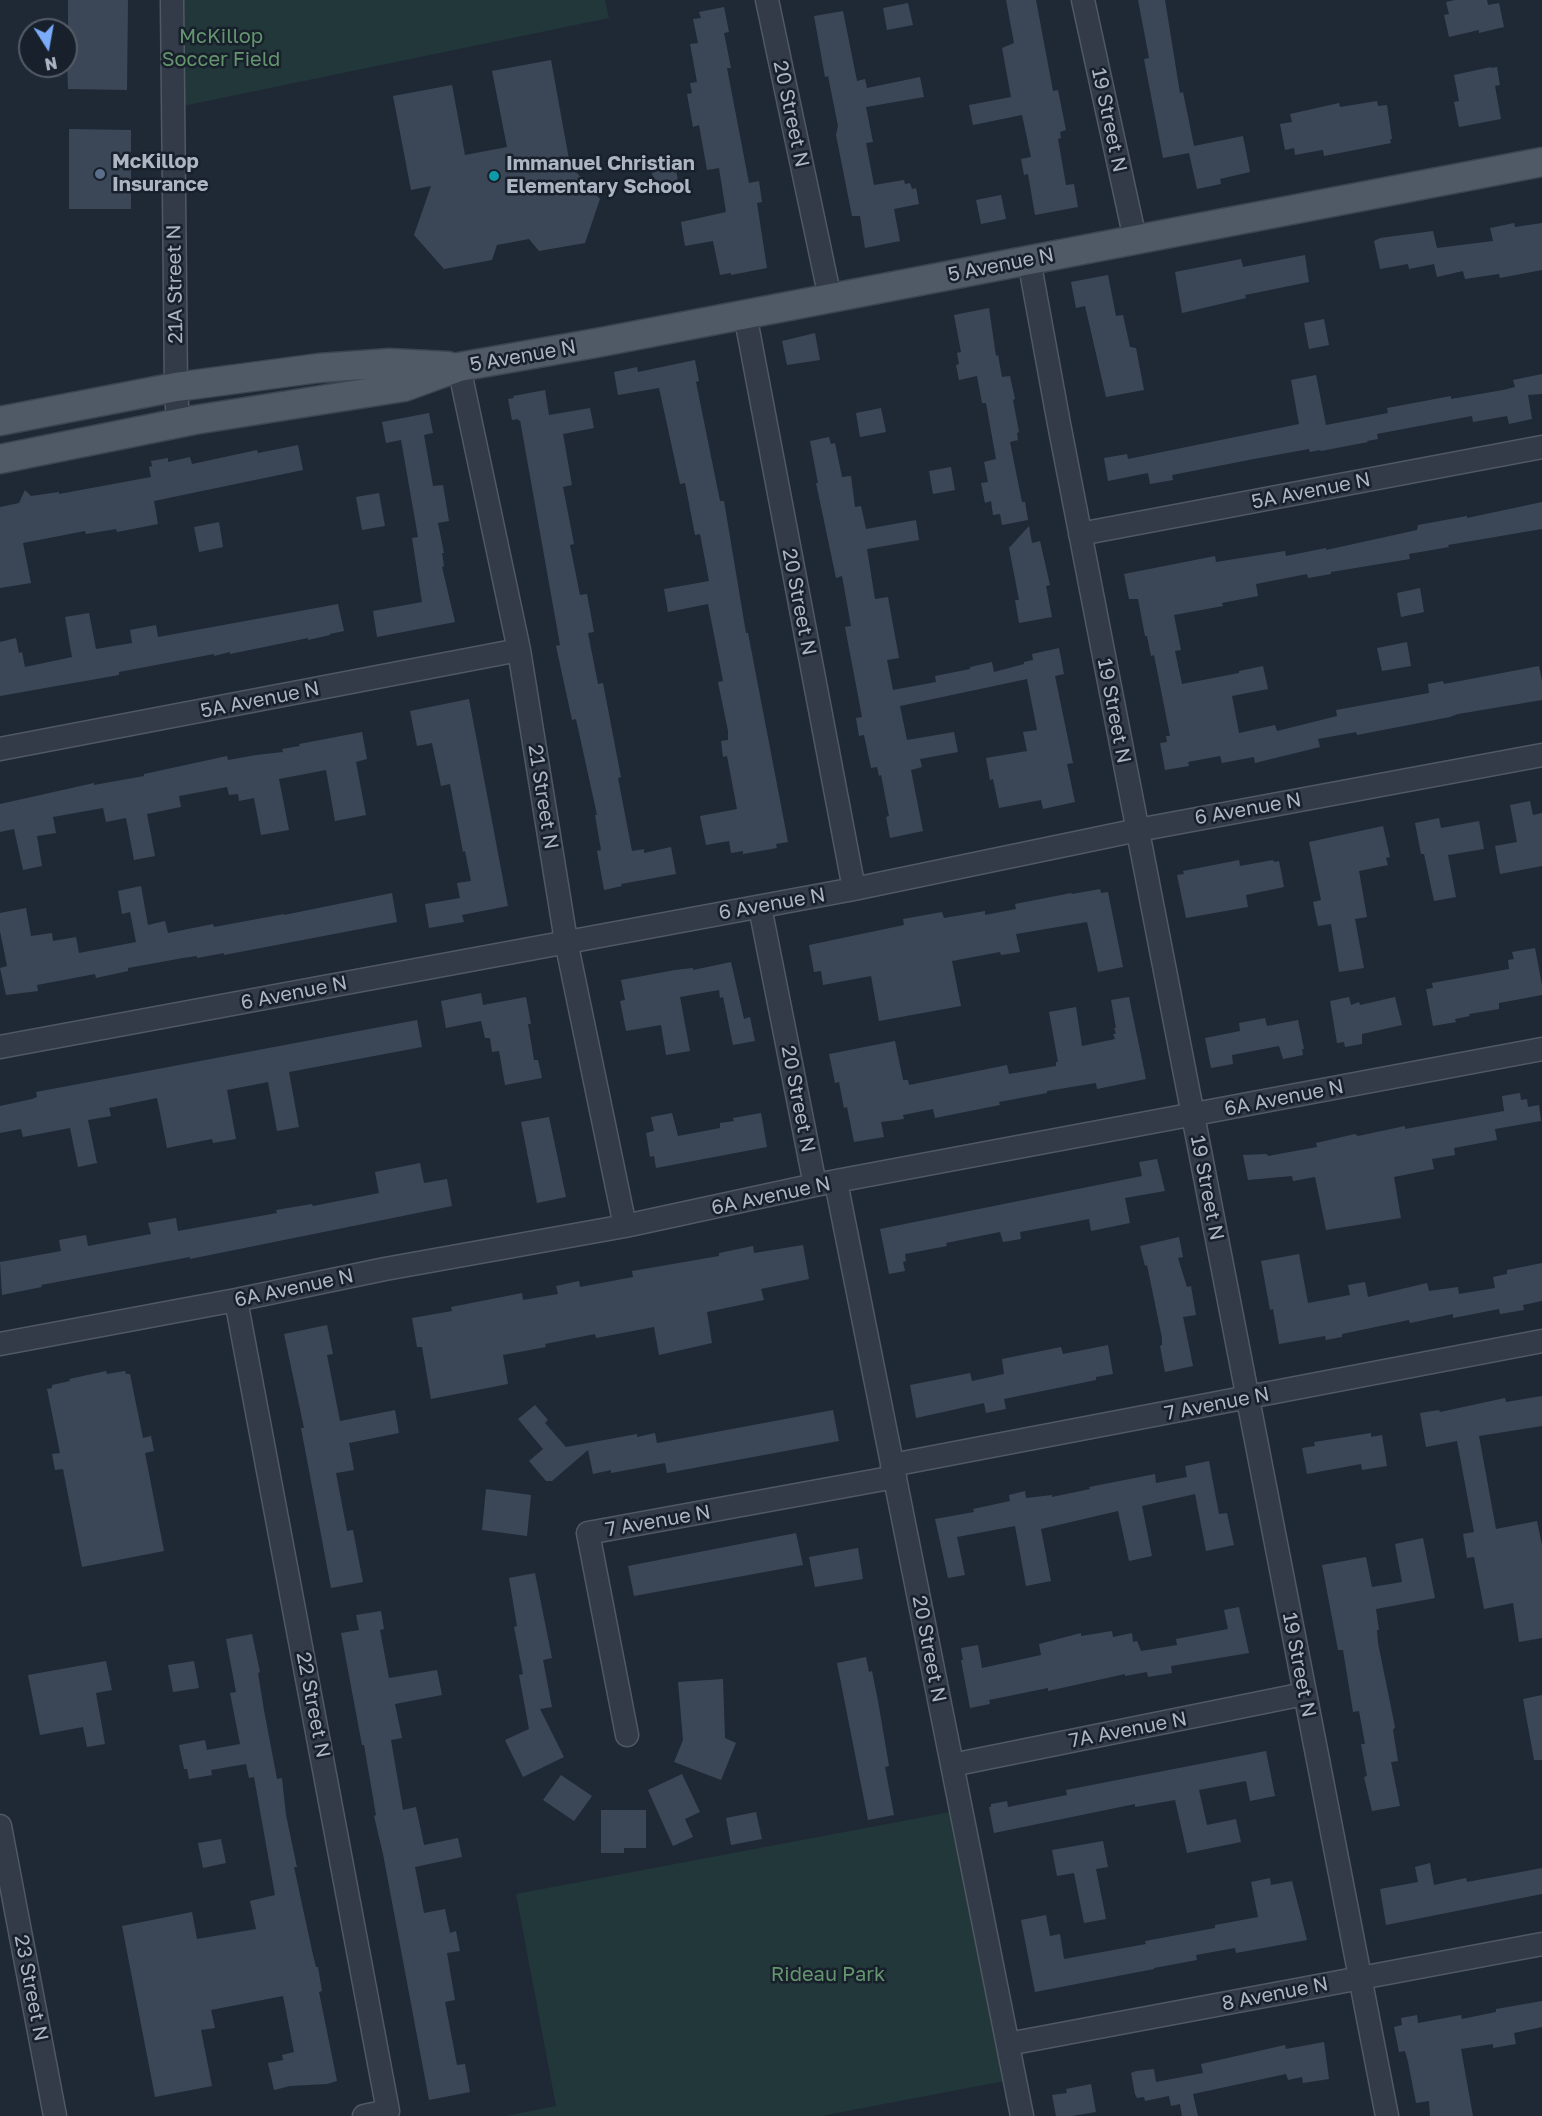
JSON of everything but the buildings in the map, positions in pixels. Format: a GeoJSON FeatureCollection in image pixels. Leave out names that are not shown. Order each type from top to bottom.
{"type":"FeatureCollection","features":[{"type":"Feature","properties":{"kind":"main road","name":"5 Avenue N"},"geometry":{"type":"LineString","coordinates":[[0,459],[178,424],[404,387],[459,367],[1542,162]]}},
{"type":"Feature","properties":{"kind":"main road","name":"5 Avenue N"},"geometry":{"type":"LineString","coordinates":[[0,421],[176,387],[319,368],[390,363],[459,367]]}},
{"type":"Feature","properties":{"kind":"street","name":"21A Street N"},"geometry":{"type":"LineString","coordinates":[[172,0],[178,424]]}},
{"type":"Feature","properties":{"kind":"street","name":"20 Street N"},"geometry":{"type":"LineString","coordinates":[[767,0],[830,298]]}},
{"type":"Feature","properties":{"kind":"street","name":"19 Street N"},"geometry":{"type":"LineString","coordinates":[[1083,0],[1135,239]]}},
{"type":"Feature","properties":{"kind":"street","name":"19 Street N"},"geometry":{"type":"LineString","coordinates":[[1029,260],[1080,534],[1387,2116]]}},
{"type":"Feature","properties":{"kind":"street","name":"20 Street N"},"geometry":{"type":"LineString","coordinates":[[746,314],[854,889]]}},
{"type":"Feature","properties":{"kind":"street","name":"21 Street N"},"geometry":{"type":"LineString","coordinates":[[459,367],[519,650],[566,941],[625,1226]]}},
{"type":"Feature","properties":{"kind":"street","name":"5A Avenue N"},"geometry":{"type":"LineString","coordinates":[[1080,534],[1542,447]]}},
{"type":"Feature","properties":{"kind":"street","name":"5A Avenue N"},"geometry":{"type":"LineString","coordinates":[[0,749],[519,650]]}},
{"type":"Feature","properties":{"kind":"street","name":"6 Avenue N"},"geometry":{"type":"LineString","coordinates":[[0,1047],[760,907],[1138,830],[1542,755]]}},
{"type":"Feature","properties":{"kind":"street","name":"20 Street N"},"geometry":{"type":"LineString","coordinates":[[760,907],[893,1471],[1022,2116]]}},
{"type":"Feature","properties":{"kind":"street","name":"6A Avenue N"},"geometry":{"type":"LineString","coordinates":[[0,1344],[236,1300],[384,1269],[625,1226],[826,1184],[1542,1050]]}},
{"type":"Feature","properties":{"kind":"street","name":"22 Street N"},"geometry":{"type":"LineString","coordinates":[[236,1300],[388,2111],[364,2116]]}},
{"type":"Feature","properties":{"kind":"street","name":"7 Avenue N"},"geometry":{"type":"LineString","coordinates":[[627,1735],[588,1533],[1248,1398],[1542,1341]]}},
{"type":"Feature","properties":{"kind":"street","name":"7A Avenue N"},"geometry":{"type":"LineString","coordinates":[[952,1765],[1304,1694]]}},
{"type":"Feature","properties":{"kind":"street","name":"23 Street N"},"geometry":{"type":"LineString","coordinates":[[0,1826],[55,2116]]}},
{"type":"Feature","properties":{"kind":"street","name":"8 Avenue N"},"geometry":{"type":"LineString","coordinates":[[1008,2044],[1542,1944]]}},
{"type":"Feature","properties":{"kind":"green space","name":"McKillop Soccer Field"},"geometry":{"type":"Polygon","coordinates":[[[172,0],[605,0],[609,18],[173,108],[172,0]]]}},
{"type":"Feature","properties":{"kind":"green space","name":"Rideau Park"},"geometry":{"type":"Polygon","coordinates":[[[961,1810],[1015,2079],[821,2116],[505,2116],[556,2106],[516,1894],[961,1810]]]}},
{"type":"Feature","properties":{"kind":"place","name":"McKillop Insurance"},"geometry":{"type":"Point","coordinates":[100,174]}},
{"type":"Feature","properties":{"kind":"place","name":"Immanuel Christian Elementary School"},"geometry":{"type":"Point","coordinates":[494,176]}}]}
